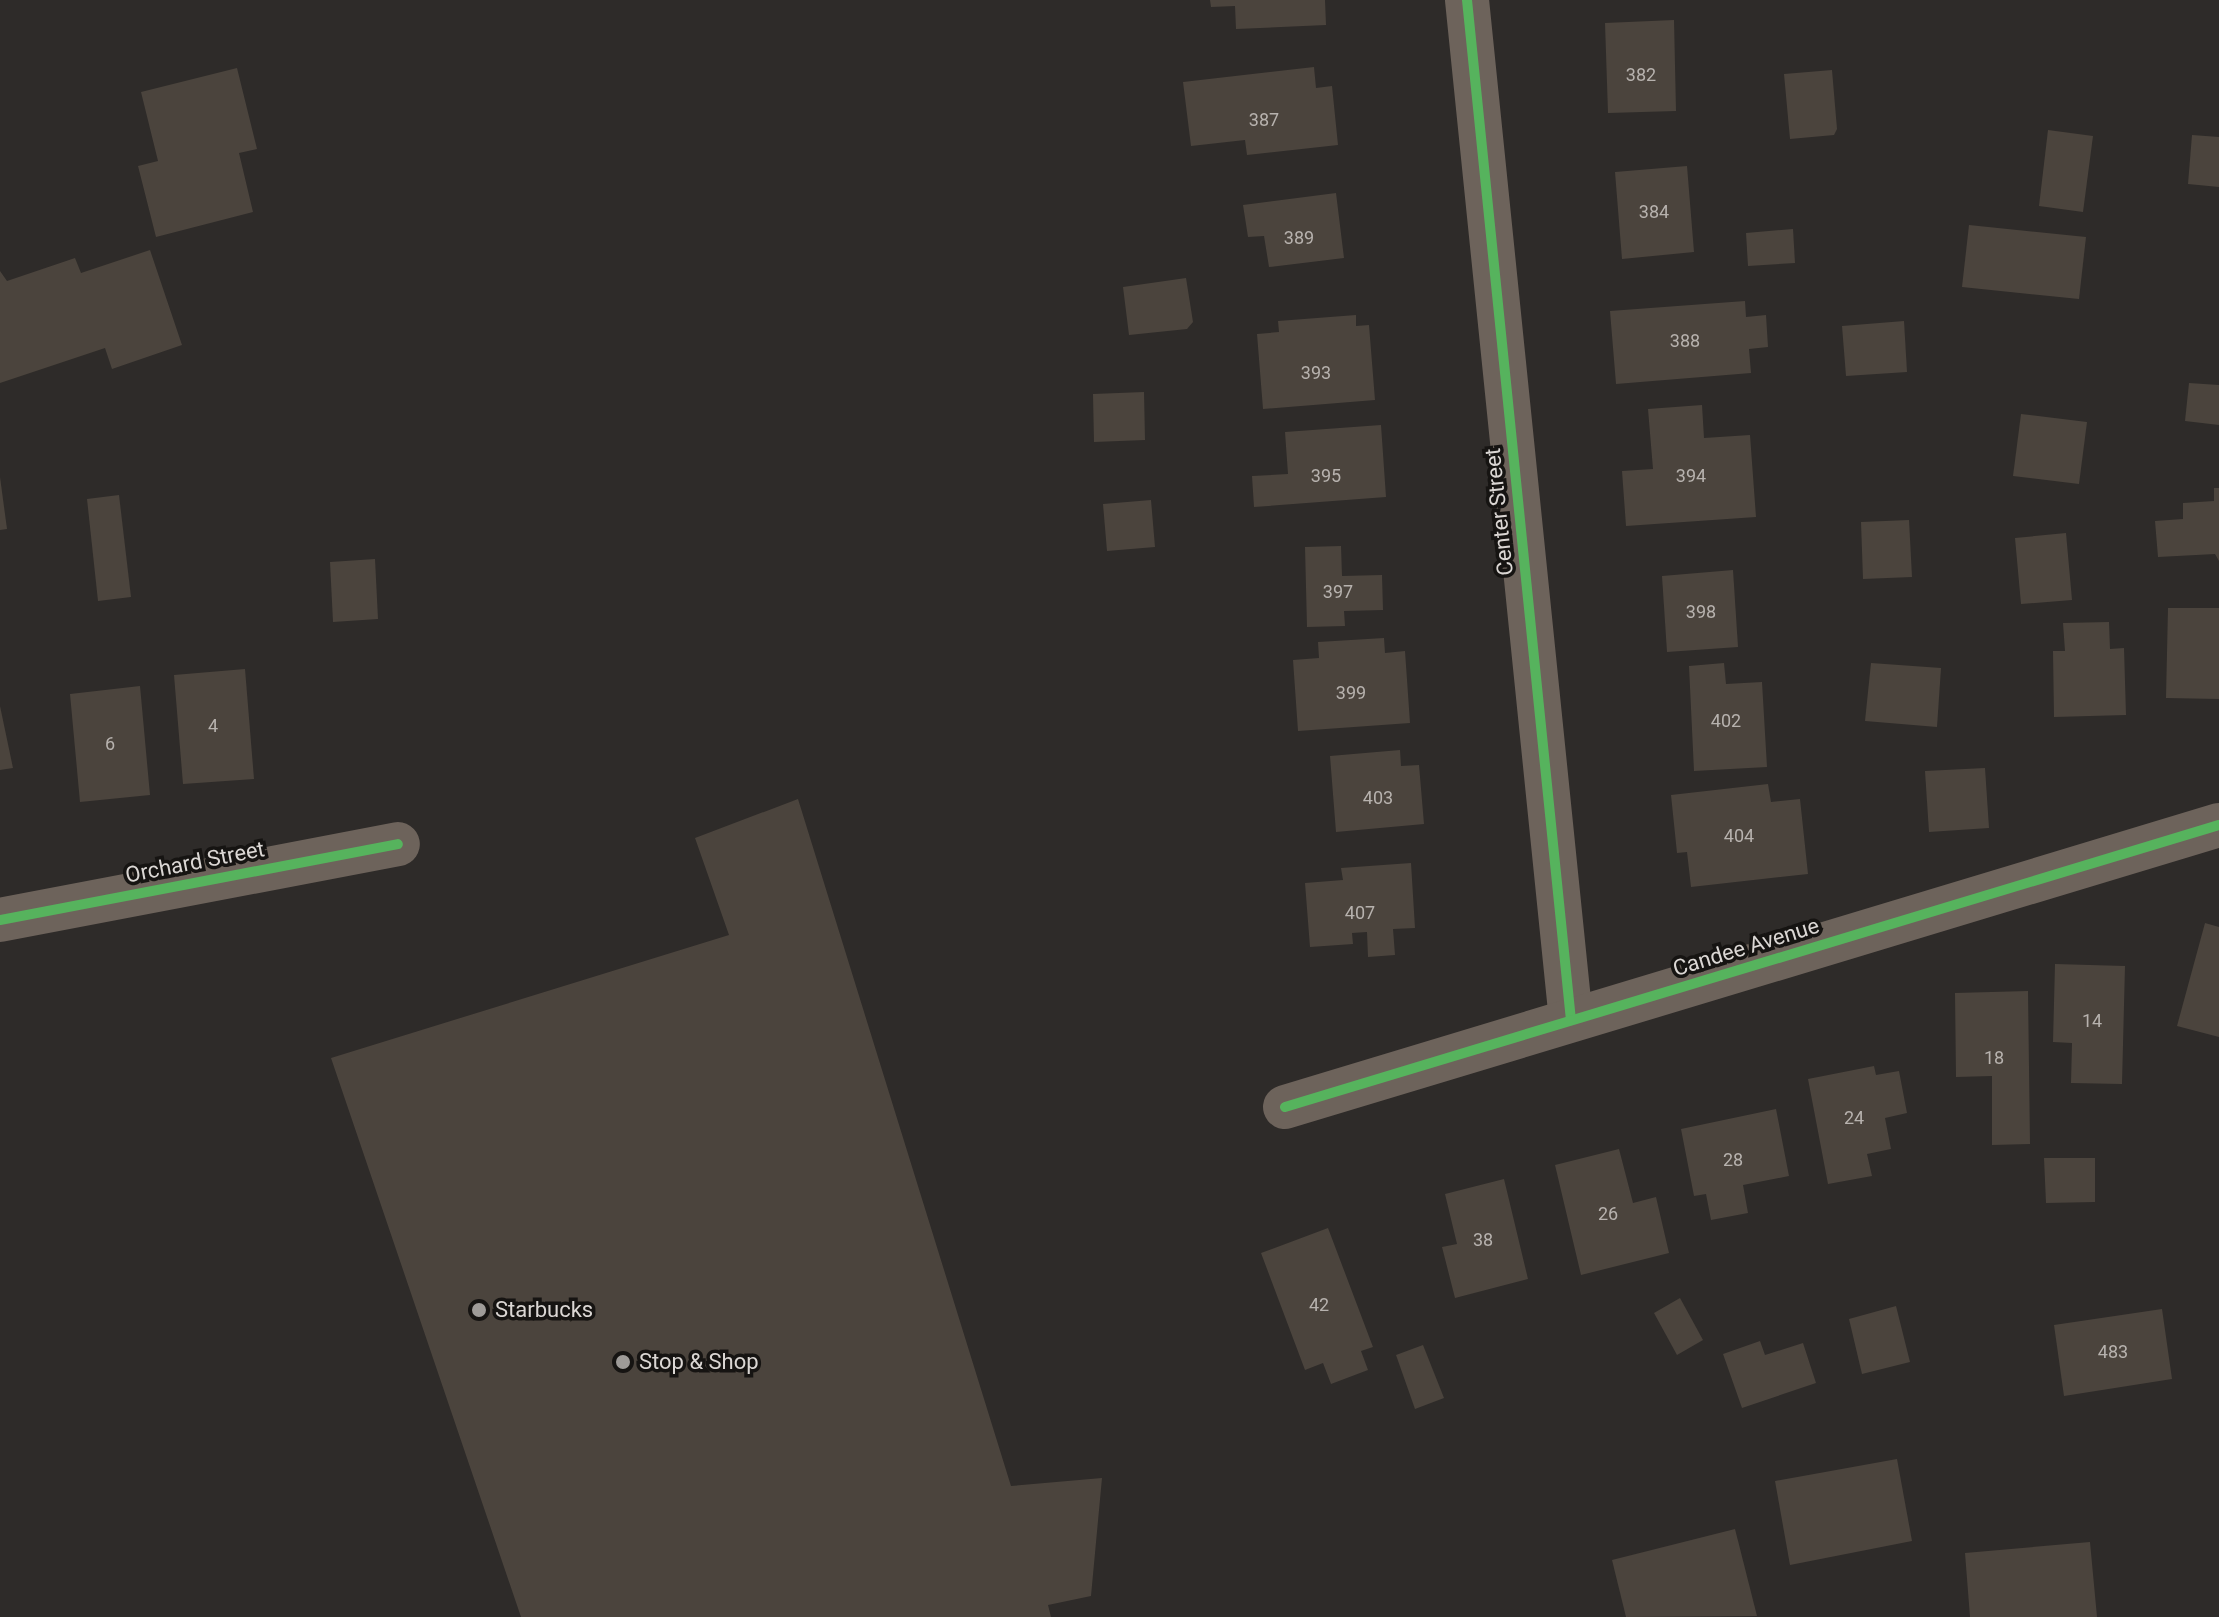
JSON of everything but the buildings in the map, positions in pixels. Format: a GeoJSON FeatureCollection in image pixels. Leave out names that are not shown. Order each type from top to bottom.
{"type":"FeatureCollection","features":[{"type":"Feature","properties":{"kind":"street","name":"Center Street"},"geometry":{"type":"LineString","coordinates":[[1467,0],[1571,1020]]}},
{"type":"Feature","properties":{"kind":"street","name":"Candee Avenue"},"geometry":{"type":"LineString","coordinates":[[1285,1107],[2219,825]]}},
{"type":"Feature","properties":{"kind":"street","name":"Orchard Street"},"geometry":{"type":"LineString","coordinates":[[0,920],[398,844]]}},
{"type":"Feature","properties":{"kind":"cycle path"},"geometry":{"type":"LineString","coordinates":[[1467,0],[1571,1020]]}},
{"type":"Feature","properties":{"kind":"cycle path"},"geometry":{"type":"LineString","coordinates":[[1285,1107],[2219,825]]}},
{"type":"Feature","properties":{"kind":"cycle path"},"geometry":{"type":"LineString","coordinates":[[0,920],[398,844]]}},
{"type":"Feature","properties":{"kind":"place","name":"Starbucks"},"geometry":{"type":"Point","coordinates":[479,1310]}},
{"type":"Feature","properties":{"kind":"place","name":"Stop & Shop"},"geometry":{"type":"Point","coordinates":[623,1362]}}]}
